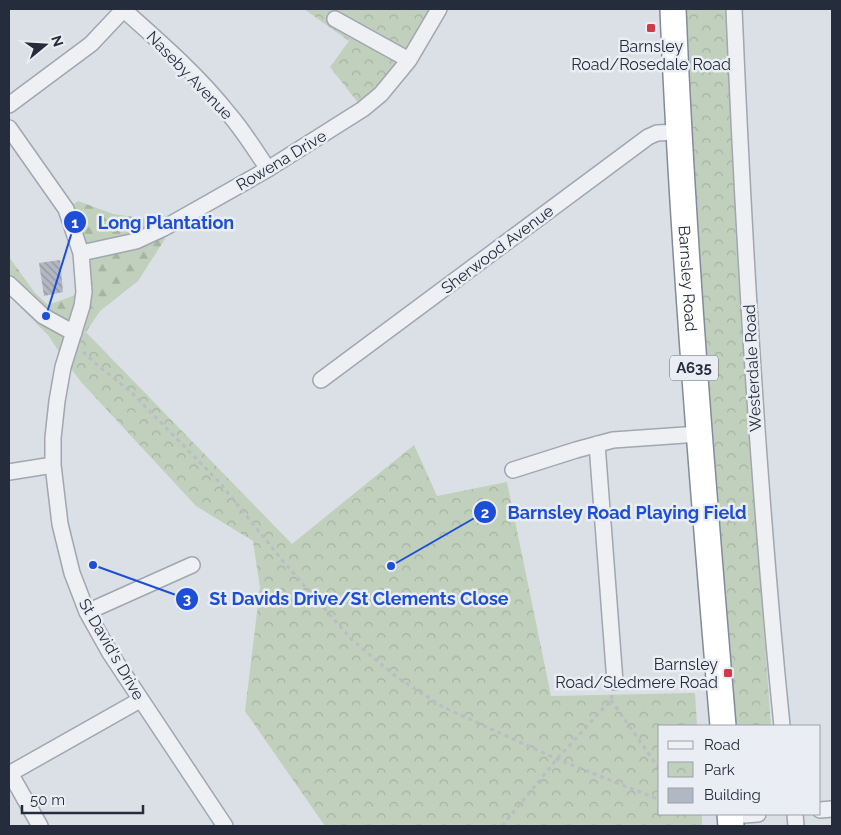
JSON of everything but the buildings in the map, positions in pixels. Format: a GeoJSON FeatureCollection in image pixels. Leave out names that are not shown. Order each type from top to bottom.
{"type":"FeatureCollection","features":[{"type":"Feature","properties":{"kind":"highway","name":"Barnsley Road"},"geometry":{"type":"LineString","coordinates":[[673,9],[678,132],[699,434],[723,725]]}},
{"type":"Feature","properties":{"kind":"street"},"geometry":{"type":"LineString","coordinates":[[9,104],[91,44],[124,9]]}},
{"type":"Feature","properties":{"kind":"street","name":"Naseby Avenue"},"geometry":{"type":"LineString","coordinates":[[124,9],[212,94],[229,114],[268,169]]}},
{"type":"Feature","properties":{"kind":"street","name":"Rowena Drive"},"geometry":{"type":"LineString","coordinates":[[81,253],[136,241],[156,232],[268,169],[363,109],[381,94],[409,60],[439,9]]}},
{"type":"Feature","properties":{"kind":"street","name":"Westerdale Road"},"geometry":{"type":"LineString","coordinates":[[734,9],[741,176],[757,451],[782,725]]}},
{"type":"Feature","properties":{"kind":"street"},"geometry":{"type":"LineString","coordinates":[[335,19],[409,60]]}},
{"type":"Feature","properties":{"kind":"street","name":"St David's Drive"},"geometry":{"type":"LineString","coordinates":[[9,128],[66,209],[81,253],[84,292],[82,306],[63,368],[53,438],[53,465],[60,524],[72,573],[87,612],[110,653],[225,826]]}},
{"type":"Feature","properties":{"kind":"street","name":"Sherwood Avenue"},"geometry":{"type":"LineString","coordinates":[[321,380],[648,137],[657,133],[678,132]]}},
{"type":"Feature","properties":{"kind":"street"},"geometry":{"type":"LineString","coordinates":[[9,284],[43,316],[72,338]]}},
{"type":"Feature","properties":{"kind":"street"},"geometry":{"type":"LineString","coordinates":[[513,470],[614,440],[699,434]]}},
{"type":"Feature","properties":{"kind":"street"},"geometry":{"type":"LineString","coordinates":[[597,444],[615,682]]}},
{"type":"Feature","properties":{"kind":"street"},"geometry":{"type":"LineString","coordinates":[[9,472],[53,465]]}},
{"type":"Feature","properties":{"kind":"street"},"geometry":{"type":"LineString","coordinates":[[87,612],[192,565]]}},
{"type":"Feature","properties":{"kind":"street"},"geometry":{"type":"LineString","coordinates":[[40,826],[10,773],[140,700]]}},
{"type":"Feature","properties":{"kind":"street"},"geometry":{"type":"LineString","coordinates":[[730,819],[752,815]]}},
{"type":"Feature","properties":{"kind":"path"},"geometry":{"type":"LineString","coordinates":[[72,338],[96,364],[132,392],[220,483],[282,560],[352,640],[398,678],[443,707],[557,759],[658,799]]}},
{"type":"Feature","properties":{"kind":"path"},"geometry":{"type":"LineString","coordinates":[[502,826],[557,759],[611,700],[615,682]]}},
{"type":"Feature","properties":{"kind":"path"},"geometry":{"type":"LineString","coordinates":[[611,700],[658,767]]}},
{"type":"Feature","properties":{"kind":"green space"},"geometry":{"type":"Polygon","coordinates":[[[304,9],[438,9],[363,109],[330,67],[349,41],[304,9]]]}},
{"type":"Feature","properties":{"kind":"green space"},"geometry":{"type":"Polygon","coordinates":[[[685,9],[728,9],[752,464],[771,725],[736,725],[713,472],[694,218],[685,9]]]}},
{"type":"Feature","properties":{"kind":"green space"},"geometry":{"type":"Polygon","coordinates":[[[78,201],[113,214],[149,219],[152,234],[164,228],[165,239],[138,281],[100,311],[86,332],[78,323],[65,361],[48,335],[9,296],[9,257],[35,293],[48,305],[84,292],[66,209],[78,201]]]}},
{"type":"Feature","properties":{"kind":"green space"},"geometry":{"type":"Polygon","coordinates":[[[77,323],[292,544],[414,445],[437,496],[507,482],[551,696],[695,693],[697,725],[658,725],[658,815],[702,815],[702,826],[325,826],[245,711],[260,588],[253,541],[196,506],[82,383],[65,361],[77,323]]]}},
{"type":"Feature","properties":{"kind":"place","name":"Barnsley Road/Rosedale Road"},"geometry":{"type":"Point","coordinates":[651,28]}},
{"type":"Feature","properties":{"kind":"place","name":"Long Plantation"},"geometry":{"type":"Point","coordinates":[46,316]}},
{"type":"Feature","properties":{"kind":"place","name":"St Davids Drive/St Clements Close"},"geometry":{"type":"Point","coordinates":[93,565]}},
{"type":"Feature","properties":{"kind":"place","name":"Barnsley Road Playing Field"},"geometry":{"type":"Point","coordinates":[391,566]}},
{"type":"Feature","properties":{"kind":"place","name":"Barnsley Road/Sledmere Road"},"geometry":{"type":"Point","coordinates":[728,673]}}]}
